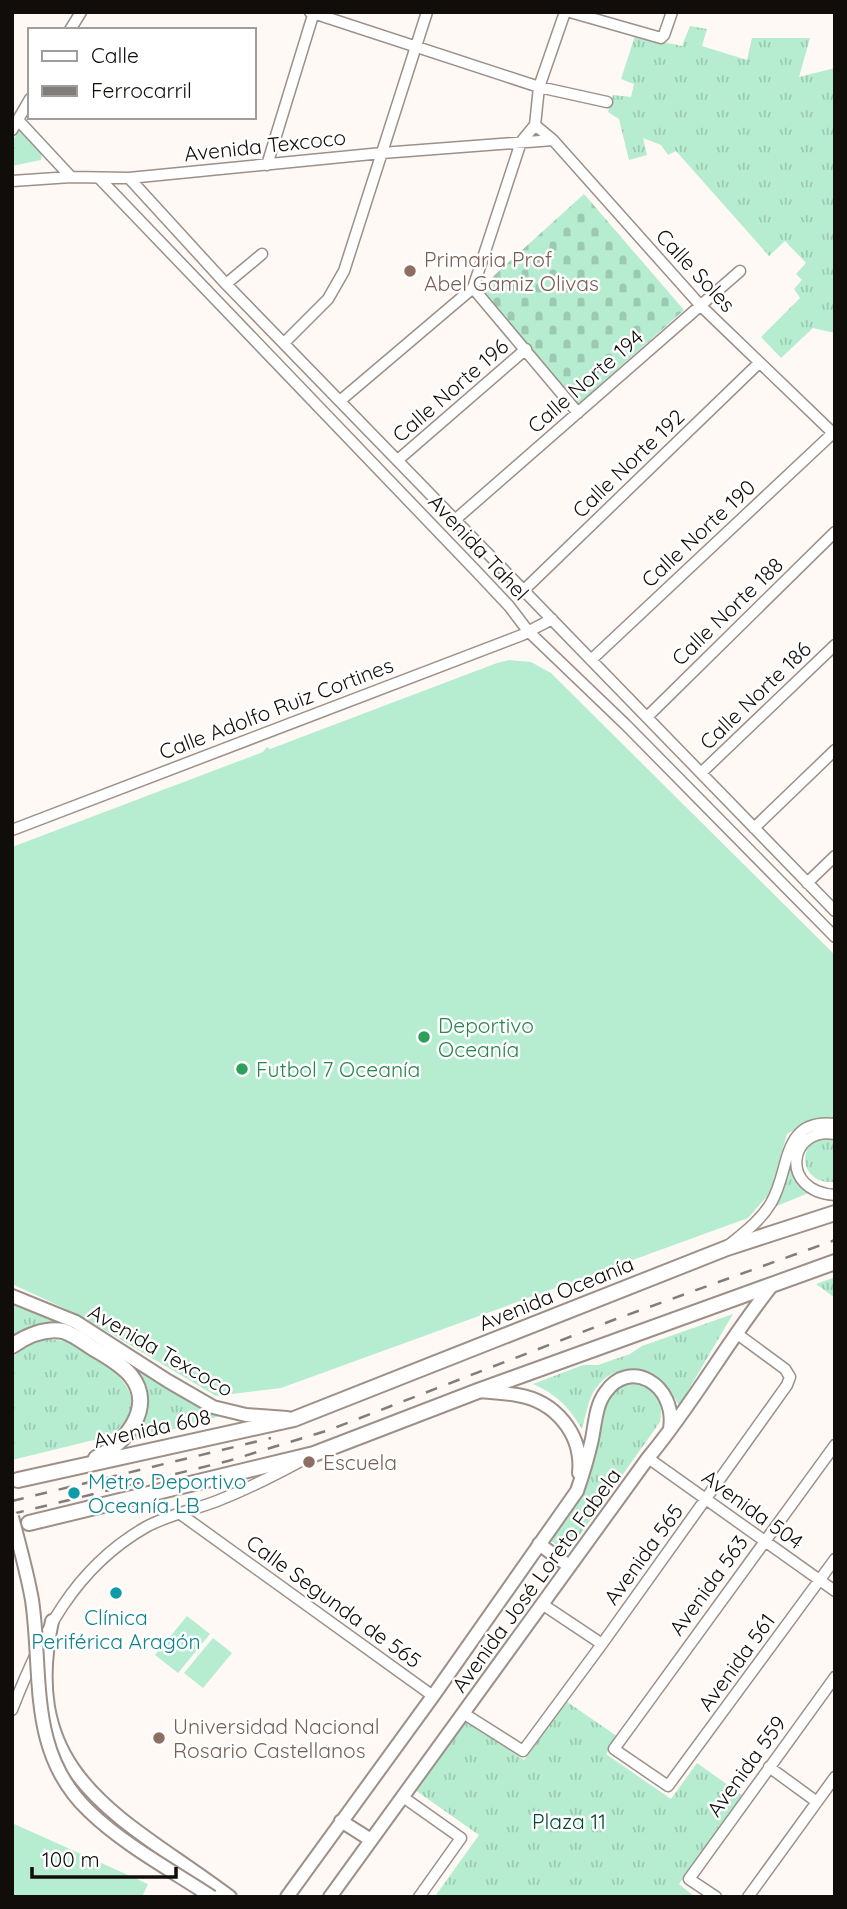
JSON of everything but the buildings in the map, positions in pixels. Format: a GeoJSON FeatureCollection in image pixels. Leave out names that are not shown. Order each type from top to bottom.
{"type":"FeatureCollection","features":[{"type":"Feature","properties":{"kind":"highway","name":"Avenida Oceanía"},"geometry":{"type":"LineString","coordinates":[[294,1419],[727,1248],[835,1213]]}},
{"type":"Feature","properties":{"kind":"highway"},"geometry":{"type":"LineString","coordinates":[[29,1523],[314,1454],[478,1391],[835,1262]]}},
{"type":"Feature","properties":{"kind":"highway"},"geometry":{"type":"LineString","coordinates":[[12,1346],[40,1332],[62,1331],[124,1368],[133,1378],[139,1397],[139,1410],[131,1431],[102,1456],[79,1466]]}},
{"type":"Feature","properties":{"kind":"highway","name":"Avenida 608"},"geometry":{"type":"LineString","coordinates":[[18,1480],[294,1419]]}},
{"type":"Feature","properties":{"kind":"main road","name":"Avenida José Loreto Fabela"},"geometry":{"type":"LineString","coordinates":[[330,1897],[569,1566],[669,1433],[736,1333],[773,1284]]}},
{"type":"Feature","properties":{"kind":"main road","name":"Avenida Texcoco"},"geometry":{"type":"LineString","coordinates":[[12,1296],[76,1322],[213,1407],[246,1415],[294,1419]]}},
{"type":"Feature","properties":{"kind":"main road","name":"Avenida José Loreto Fabela"},"geometry":{"type":"LineString","coordinates":[[287,1897],[577,1491],[588,1458],[601,1400],[607,1389],[628,1377],[652,1382],[662,1389],[672,1415],[669,1433]]}},
{"type":"Feature","properties":{"kind":"main road"},"geometry":{"type":"LineString","coordinates":[[478,1391],[519,1395],[539,1402],[556,1413],[570,1428],[578,1448],[580,1468],[577,1491]]}},
{"type":"Feature","properties":{"kind":"main road"},"geometry":{"type":"LineString","coordinates":[[12,1517],[32,1601],[39,1707],[48,1746],[63,1780],[88,1811],[212,1897]]}},
{"type":"Feature","properties":{"kind":"main road"},"geometry":{"type":"LineString","coordinates":[[539,1544],[569,1566]]}},
{"type":"Feature","properties":{"kind":"main road"},"geometry":{"type":"LineString","coordinates":[[52,1621],[45,1653],[49,1714],[59,1743],[73,1769],[88,1790],[107,1809],[230,1897]]}},
{"type":"Feature","properties":{"kind":"main road"},"geometry":{"type":"LineString","coordinates":[[341,1821],[371,1840]]}},
{"type":"Feature","properties":{"kind":"street"},"geometry":{"type":"LineString","coordinates":[[71,28],[80,12]]}},
{"type":"Feature","properties":{"kind":"street"},"geometry":{"type":"LineString","coordinates":[[284,343],[337,288],[427,12]]}},
{"type":"Feature","properties":{"kind":"street"},"geometry":{"type":"LineString","coordinates":[[341,400],[473,288],[521,142],[535,125],[539,87],[567,12],[661,38],[672,12]]}},
{"type":"Feature","properties":{"kind":"street"},"geometry":{"type":"LineString","coordinates":[[267,164],[312,13],[539,87],[607,102]]}},
{"type":"Feature","properties":{"kind":"street"},"geometry":{"type":"LineString","coordinates":[[28,102],[15,125],[71,177]]}},
{"type":"Feature","properties":{"kind":"street","name":"Calle Soles"},"geometry":{"type":"LineString","coordinates":[[535,125],[552,140],[701,306],[833,434]]}},
{"type":"Feature","properties":{"kind":"street","name":"Avenida Texcoco"},"geometry":{"type":"LineString","coordinates":[[12,181],[129,177],[552,140]]}},
{"type":"Feature","properties":{"kind":"street","name":"Avenida Tahel"},"geometry":{"type":"LineString","coordinates":[[129,177],[226,284],[399,459],[835,911]]}},
{"type":"Feature","properties":{"kind":"street","name":"Avenida Tahel"},"geometry":{"type":"LineString","coordinates":[[99,178],[509,606],[528,631],[626,725],[835,937]]}},
{"type":"Feature","properties":{"kind":"street"},"geometry":{"type":"LineString","coordinates":[[226,284],[262,254]]}},
{"type":"Feature","properties":{"kind":"street","name":"Calle Norte 194"},"geometry":{"type":"LineString","coordinates":[[456,519],[740,271]]}},
{"type":"Feature","properties":{"kind":"street"},"geometry":{"type":"LineString","coordinates":[[473,288],[578,413]]}},
{"type":"Feature","properties":{"kind":"street","name":"Calle Norte 196"},"geometry":{"type":"LineString","coordinates":[[399,459],[526,349]]}},
{"type":"Feature","properties":{"kind":"street","name":"Calle Norte 192"},"geometry":{"type":"LineString","coordinates":[[524,590],[759,363]]}},
{"type":"Feature","properties":{"kind":"street","name":"Calle Norte 190"},"geometry":{"type":"LineString","coordinates":[[591,660],[833,434]]}},
{"type":"Feature","properties":{"kind":"street","name":"Calle Norte 188"},"geometry":{"type":"LineString","coordinates":[[647,717],[835,533]]}},
{"type":"Feature","properties":{"kind":"street","name":"Calle Adolfo Ruiz Cortines"},"geometry":{"type":"LineString","coordinates":[[12,830],[528,631],[552,619]]}},
{"type":"Feature","properties":{"kind":"street","name":"Calle Norte 186"},"geometry":{"type":"LineString","coordinates":[[701,773],[835,645]]}},
{"type":"Feature","properties":{"kind":"street"},"geometry":{"type":"LineString","coordinates":[[754,828],[835,750]]}},
{"type":"Feature","properties":{"kind":"street"},"geometry":{"type":"LineString","coordinates":[[807,883],[835,856]]}},
{"type":"Feature","properties":{"kind":"street"},"geometry":{"type":"LineString","coordinates":[[727,1248],[762,1216],[773,1200],[792,1142],[799,1132],[822,1122],[835,1124]]}},
{"type":"Feature","properties":{"kind":"street"},"geometry":{"type":"LineString","coordinates":[[835,1134],[824,1132],[806,1140],[797,1158],[796,1168],[805,1185],[823,1195],[835,1195]]}},
{"type":"Feature","properties":{"kind":"street","name":"Avenida 565"},"geometry":{"type":"LineString","coordinates":[[463,1713],[523,1751],[602,1644],[787,1385],[790,1377],[786,1370],[736,1333]]}},
{"type":"Feature","properties":{"kind":"street","name":"Avenida 563"},"geometry":{"type":"LineString","coordinates":[[668,1786],[614,1749],[835,1445]]}},
{"type":"Feature","properties":{"kind":"street"},"geometry":{"type":"LineString","coordinates":[[12,1710],[52,1621],[75,1587],[113,1549],[148,1527],[237,1492],[314,1454]]}},
{"type":"Feature","properties":{"kind":"street","name":"Avenida 504"},"geometry":{"type":"LineString","coordinates":[[648,1458],[835,1591]]}},
{"type":"Feature","properties":{"kind":"street","name":"Calle Segunda de 565"},"geometry":{"type":"LineString","coordinates":[[179,1513],[433,1696]]}},
{"type":"Feature","properties":{"kind":"street","name":"Avenida 561"},"geometry":{"type":"LineString","coordinates":[[668,1786],[835,1559]]}},
{"type":"Feature","properties":{"kind":"street"},"geometry":{"type":"LineString","coordinates":[[542,1604],[602,1644]]}},
{"type":"Feature","properties":{"kind":"street","name":"Avenida 559"},"geometry":{"type":"LineString","coordinates":[[716,1897],[689,1879],[835,1676]]}},
{"type":"Feature","properties":{"kind":"street"},"geometry":{"type":"LineString","coordinates":[[769,1767],[817,1801]]}},
{"type":"Feature","properties":{"kind":"street"},"geometry":{"type":"LineString","coordinates":[[748,1897],[835,1777]]}},
{"type":"Feature","properties":{"kind":"street"},"geometry":{"type":"LineString","coordinates":[[403,1797],[461,1838],[419,1897]]}},
{"type":"Feature","properties":{"kind":"green space"},"geometry":{"type":"Polygon","coordinates":[[[690,26],[707,29],[702,46],[747,60],[752,38],[810,38],[799,77],[835,68],[835,333],[813,328],[781,358],[761,337],[800,298],[794,289],[802,280],[796,274],[806,263],[785,241],[769,256],[676,151],[668,155],[661,145],[643,138],[647,155],[629,160],[619,119],[608,112],[613,95],[631,97],[634,84],[621,79],[635,36],[682,46],[690,26]]]}},
{"type":"Feature","properties":{"kind":"green space"},"geometry":{"type":"Polygon","coordinates":[[[19,129],[42,153],[41,160],[12,166],[12,142],[19,129]]]}},
{"type":"Feature","properties":{"kind":"green space"},"geometry":{"type":"Polygon","coordinates":[[[584,194],[684,310],[575,407],[478,290],[584,194]]]}},
{"type":"Feature","properties":{"kind":"green space","name":"Deportivo Oceanía"},"geometry":{"type":"Polygon","coordinates":[[[509,660],[531,662],[551,673],[835,955],[835,1120],[809,1121],[787,1134],[770,1193],[748,1218],[281,1388],[216,1396],[81,1316],[12,1284],[12,847],[263,752],[267,747],[270,749],[509,660]]]}},
{"type":"Feature","properties":{"kind":"green space"},"geometry":{"type":"Polygon","coordinates":[[[822,1137],[835,1137],[833,1182],[815,1177],[806,1164],[808,1149],[822,1137]]]}},
{"type":"Feature","properties":{"kind":"green space"},"geometry":{"type":"Polygon","coordinates":[[[791,1156],[797,1179],[811,1192],[772,1208],[791,1156]]]}},
{"type":"Feature","properties":{"kind":"green space"},"geometry":{"type":"Polygon","coordinates":[[[835,1277],[835,1298],[816,1284],[835,1277]]]}},
{"type":"Feature","properties":{"kind":"green space"},"geometry":{"type":"Polygon","coordinates":[[[12,1303],[70,1326],[37,1327],[12,1335],[12,1303]]]}},
{"type":"Feature","properties":{"kind":"green space"},"geometry":{"type":"Polygon","coordinates":[[[733,1314],[679,1406],[664,1385],[653,1378],[629,1371],[617,1372],[606,1378],[593,1392],[582,1429],[561,1402],[533,1384],[583,1365],[598,1365],[630,1354],[642,1346],[733,1314]]]}},
{"type":"Feature","properties":{"kind":"green space"},"geometry":{"type":"Polygon","coordinates":[[[43,1339],[71,1343],[104,1362],[126,1386],[131,1399],[131,1412],[123,1425],[106,1437],[12,1460],[12,1357],[30,1344],[43,1339]]]}},
{"type":"Feature","properties":{"kind":"green space"},"geometry":{"type":"Polygon","coordinates":[[[119,1356],[192,1403],[220,1416],[129,1442],[140,1429],[144,1413],[119,1356]]]}},
{"type":"Feature","properties":{"kind":"green space"},"geometry":{"type":"Polygon","coordinates":[[[629,1383],[645,1386],[655,1394],[661,1406],[660,1422],[567,1553],[551,1541],[583,1492],[607,1400],[612,1392],[629,1383]]]}},
{"type":"Feature","properties":{"kind":"green space"},"geometry":{"type":"Polygon","coordinates":[[[187,1616],[210,1634],[178,1673],[155,1655],[187,1616]]]}},
{"type":"Feature","properties":{"kind":"green space"},"geometry":{"type":"Polygon","coordinates":[[[213,1638],[232,1653],[203,1688],[184,1673],[213,1638]]]}},
{"type":"Feature","properties":{"kind":"green space","name":"Plaza 11"},"geometry":{"type":"Polygon","coordinates":[[[566,1701],[618,1737],[606,1754],[671,1799],[697,1763],[742,1795],[679,1884],[695,1897],[436,1895],[479,1835],[415,1790],[465,1719],[524,1760],[566,1701]]]}},
{"type":"Feature","properties":{"kind":"green space"},"geometry":{"type":"Polygon","coordinates":[[[12,1823],[148,1884],[142,1897],[12,1897],[12,1823]]]}},
{"type":"Feature","properties":{"kind":"railway"},"geometry":{"type":"LineString","coordinates":[[12,1514],[228,1461],[329,1430],[616,1319],[835,1240]]}},
{"type":"Feature","properties":{"kind":"railway"},"geometry":{"type":"LineString","coordinates":[[12,1501],[271,1438]]}},
{"type":"Feature","properties":{"kind":"place","name":"Primaria Prof Abel Gamiz Olivas"},"geometry":{"type":"Point","coordinates":[410,271]}},
{"type":"Feature","properties":{"kind":"place","name":"Deportivo Oceanía"},"geometry":{"type":"Point","coordinates":[424,1037]}},
{"type":"Feature","properties":{"kind":"place","name":"Futbol 7 Oceanía"},"geometry":{"type":"Point","coordinates":[242,1069]}},
{"type":"Feature","properties":{"kind":"place","name":"Escuela"},"geometry":{"type":"Point","coordinates":[309,1462]}},
{"type":"Feature","properties":{"kind":"place","name":"Metro Deportivo Oceanía LB"},"geometry":{"type":"Point","coordinates":[74,1493]}},
{"type":"Feature","properties":{"kind":"place","name":"Clínica Periférica Aragón"},"geometry":{"type":"Point","coordinates":[116,1593]}},
{"type":"Feature","properties":{"kind":"place","name":"Universidad Nacional Rosario Castellanos"},"geometry":{"type":"Point","coordinates":[159,1738]}}]}
